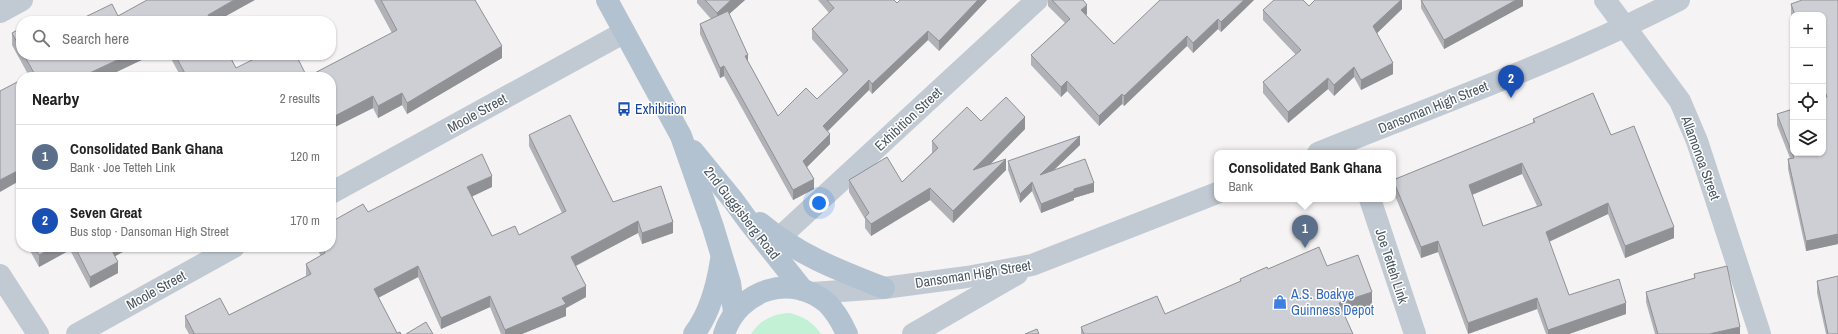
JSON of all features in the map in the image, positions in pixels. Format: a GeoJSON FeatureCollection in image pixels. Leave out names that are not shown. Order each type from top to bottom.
{"type":"FeatureCollection","features":[{"type":"Feature","properties":{"kind":"main road","name":"2nd Guggisberg Road"},"geometry":{"type":"LineString","coordinates":[[607,0],[623,32],[681,136],[699,184],[722,255],[730,283],[734,312]]}},
{"type":"Feature","properties":{"kind":"main road","name":"2nd Guggisberg Road"},"geometry":{"type":"LineString","coordinates":[[681,136],[807,292]]}},
{"type":"Feature","properties":{"kind":"main road"},"geometry":{"type":"LineString","coordinates":[[733,200],[779,238],[806,255],[835,269],[884,288]]}},
{"type":"Feature","properties":{"kind":"main road"},"geometry":{"type":"LineString","coordinates":[[694,334],[710,305],[718,280],[722,255]]}},
{"type":"Feature","properties":{"kind":"main road"},"geometry":{"type":"LineString","coordinates":[[724,334],[734,312],[748,299],[765,290],[784,287],[807,292],[827,304],[839,318],[847,334]]}},
{"type":"Feature","properties":{"kind":"street"},"geometry":{"type":"LineString","coordinates":[[0,12],[22,0]]}},
{"type":"Feature","properties":{"kind":"street","name":"Exhibition Street"},"geometry":{"type":"LineString","coordinates":[[779,238],[1037,0]]}},
{"type":"Feature","properties":{"kind":"street","name":"Allamonoa Street"},"geometry":{"type":"LineString","coordinates":[[1605,0],[1680,101],[1697,141],[1760,334]]}},
{"type":"Feature","properties":{"kind":"street","name":"Dansoman High Street"},"geometry":{"type":"LineString","coordinates":[[1333,150],[1353,146],[1455,100],[1626,27],[1679,0]]}},
{"type":"Feature","properties":{"kind":"street","name":"Moole Street"},"geometry":{"type":"LineString","coordinates":[[336,191],[623,32]]}},
{"type":"Feature","properties":{"kind":"street","name":"Dansoman High Street"},"geometry":{"type":"LineString","coordinates":[[807,292],[884,288],[967,278],[1032,265],[1214,194]]}},
{"type":"Feature","properties":{"kind":"street","name":"Joe Tetteh Link"},"geometry":{"type":"LineString","coordinates":[[1371,202],[1415,334]]}},
{"type":"Feature","properties":{"kind":"street","name":"Moole Street"},"geometry":{"type":"LineString","coordinates":[[78,334],[225,252]]}},
{"type":"Feature","properties":{"kind":"street"},"geometry":{"type":"LineString","coordinates":[[913,334],[1032,265]]}},
{"type":"Feature","properties":{"kind":"street"},"geometry":{"type":"LineString","coordinates":[[0,275],[38,334]]}},
{"type":"Feature","properties":{"kind":"green space"},"geometry":{"type":"Polygon","coordinates":[[[790,313],[808,320],[821,334],[751,334],[763,321],[768,318],[790,313]]]}},
{"type":"Feature","properties":{"kind":"building"},"geometry":{"type":"Polygon","coordinates":[[[147,0],[234,0],[208,16],[118,16],[147,0]]]}},
{"type":"Feature","properties":{"kind":"building"},"geometry":{"type":"Polygon","coordinates":[[[381,0],[475,0],[502,46],[407,103],[402,93],[378,106],[373,96],[336,115],[336,72],[317,72],[397,30],[381,0]]]}},
{"type":"Feature","properties":{"kind":"building"},"geometry":{"type":"Polygon","coordinates":[[[705,0],[731,0],[717,13],[705,0]]]}},
{"type":"Feature","properties":{"kind":"building"},"geometry":{"type":"Polygon","coordinates":[[[827,0],[894,0],[897,3],[900,0],[978,0],[939,41],[928,31],[872,84],[869,80],[823,126],[830,134],[803,161],[814,179],[793,190],[724,66],[720,68],[700,24],[728,11],[748,55],[745,56],[778,116],[806,88],[817,99],[848,70],[812,29],[834,8],[827,0]]]}},
{"type":"Feature","properties":{"kind":"building"},"geometry":{"type":"Polygon","coordinates":[[[1052,0],[1083,0],[1087,5],[1081,10],[1114,44],[1160,0],[1244,0],[1221,22],[1218,19],[1193,43],[1187,36],[1124,96],[1122,94],[1099,116],[1067,81],[1061,87],[1031,55],[1070,19],[1052,0]]]}},
{"type":"Feature","properties":{"kind":"building"},"geometry":{"type":"Polygon","coordinates":[[[1274,0],[1303,0],[1309,6],[1315,0],[1401,0],[1373,26],[1393,63],[1361,80],[1354,67],[1334,85],[1328,78],[1288,112],[1263,82],[1301,50],[1263,10],[1274,0]]]}},
{"type":"Feature","properties":{"kind":"building"},"geometry":{"type":"Polygon","coordinates":[[[1421,0],[1516,0],[1444,40],[1421,0]]]}},
{"type":"Feature","properties":{"kind":"building"},"geometry":{"type":"Polygon","coordinates":[[[1802,0],[1838,0],[1838,234],[1806,241],[1788,159],[1794,158],[1793,156],[1826,156],[1826,12],[1794,12],[1791,4],[1802,0]]]}},
{"type":"Feature","properties":{"kind":"building"},"geometry":{"type":"Polygon","coordinates":[[[112,4],[118,16],[87,16],[112,4]]]}},
{"type":"Feature","properties":{"kind":"building"},"geometry":{"type":"Polygon","coordinates":[[[16,31],[16,41],[12,33],[16,31]]]}},
{"type":"Feature","properties":{"kind":"building"},"geometry":{"type":"Polygon","coordinates":[[[27,60],[117,60],[92,72],[33,72],[27,60]]]}},
{"type":"Feature","properties":{"kind":"building"},"geometry":{"type":"Polygon","coordinates":[[[178,60],[232,60],[236,68],[252,60],[298,60],[304,72],[184,72],[178,60]]]}},
{"type":"Feature","properties":{"kind":"building"},"geometry":{"type":"Polygon","coordinates":[[[16,83],[16,172],[0,180],[0,91],[16,83]]]}},
{"type":"Feature","properties":{"kind":"building"},"geometry":{"type":"Polygon","coordinates":[[[1593,93],[1611,135],[1634,126],[1674,227],[1625,246],[1608,203],[1546,232],[1569,295],[1619,279],[1626,303],[1548,330],[1537,298],[1468,323],[1438,241],[1421,247],[1396,187],[1396,179],[1535,122],[1533,119],[1593,93]],[[1522,163],[1469,185],[1483,226],[1542,205],[1522,163]]]}},
{"type":"Feature","properties":{"kind":"building"},"geometry":{"type":"Polygon","coordinates":[[[1006,97],[1025,117],[973,170],[1006,159],[953,211],[930,188],[871,224],[865,217],[869,213],[849,180],[887,157],[902,182],[938,148],[932,141],[967,107],[981,121],[1006,97]]]}},
{"type":"Feature","properties":{"kind":"building"},"geometry":{"type":"Polygon","coordinates":[[[1790,110],[1790,148],[1777,114],[1790,110]]]}},
{"type":"Feature","properties":{"kind":"building"},"geometry":{"type":"Polygon","coordinates":[[[570,115],[613,202],[661,186],[673,222],[642,233],[638,221],[571,257],[586,286],[562,298],[566,304],[505,330],[490,296],[441,318],[418,266],[374,289],[397,333],[400,332],[401,334],[193,334],[194,333],[185,316],[220,298],[229,315],[311,274],[306,264],[324,252],[336,252],[336,219],[363,204],[368,212],[482,154],[492,176],[467,187],[492,236],[515,226],[519,235],[566,211],[529,135],[570,115]]]}},
{"type":"Feature","properties":{"kind":"building"},"geometry":{"type":"Polygon","coordinates":[[[1080,136],[1040,175],[1085,159],[1094,183],[1074,189],[1074,191],[1041,204],[1032,182],[1020,194],[1008,161],[1080,136]]]}},
{"type":"Feature","properties":{"kind":"building"},"geometry":{"type":"Polygon","coordinates":[[[1319,247],[1327,266],[1358,255],[1372,292],[1339,303],[1353,334],[1084,334],[1081,327],[1157,296],[1165,314],[1241,281],[1240,279],[1267,267],[1268,269],[1319,247]]]}},
{"type":"Feature","properties":{"kind":"building"},"geometry":{"type":"Polygon","coordinates":[[[37,252],[45,252],[39,255],[37,252]]]}},
{"type":"Feature","properties":{"kind":"building"},"geometry":{"type":"Polygon","coordinates":[[[78,252],[113,252],[118,262],[90,277],[78,252]]]}},
{"type":"Feature","properties":{"kind":"building"},"geometry":{"type":"Polygon","coordinates":[[[1727,266],[1740,327],[1709,334],[1658,334],[1646,292],[1695,278],[1694,274],[1727,266]]]}},
{"type":"Feature","properties":{"kind":"building"},"geometry":{"type":"Polygon","coordinates":[[[1838,276],[1838,334],[1828,334],[1817,281],[1838,276]]]}},
{"type":"Feature","properties":{"kind":"building"},"geometry":{"type":"Polygon","coordinates":[[[426,322],[433,334],[406,334],[426,322]]]}},
{"type":"Feature","properties":{"kind":"building"},"geometry":{"type":"Polygon","coordinates":[[[1037,329],[1039,334],[1025,334],[1037,329]]]}},
{"type":"Feature","properties":{"kind":"place","name":"Seven Great"},"geometry":{"type":"Point","coordinates":[1511,98]}},
{"type":"Feature","properties":{"kind":"place","name":"Exhibition"},"geometry":{"type":"Point","coordinates":[624,109]}},
{"type":"Feature","properties":{"kind":"place","name":"Consolidated Bank Ghana"},"geometry":{"type":"Point","coordinates":[1305,248]}},
{"type":"Feature","properties":{"kind":"place","name":"A.S. Boakye Guinness Depot"},"geometry":{"type":"Point","coordinates":[1280,302]}}]}
